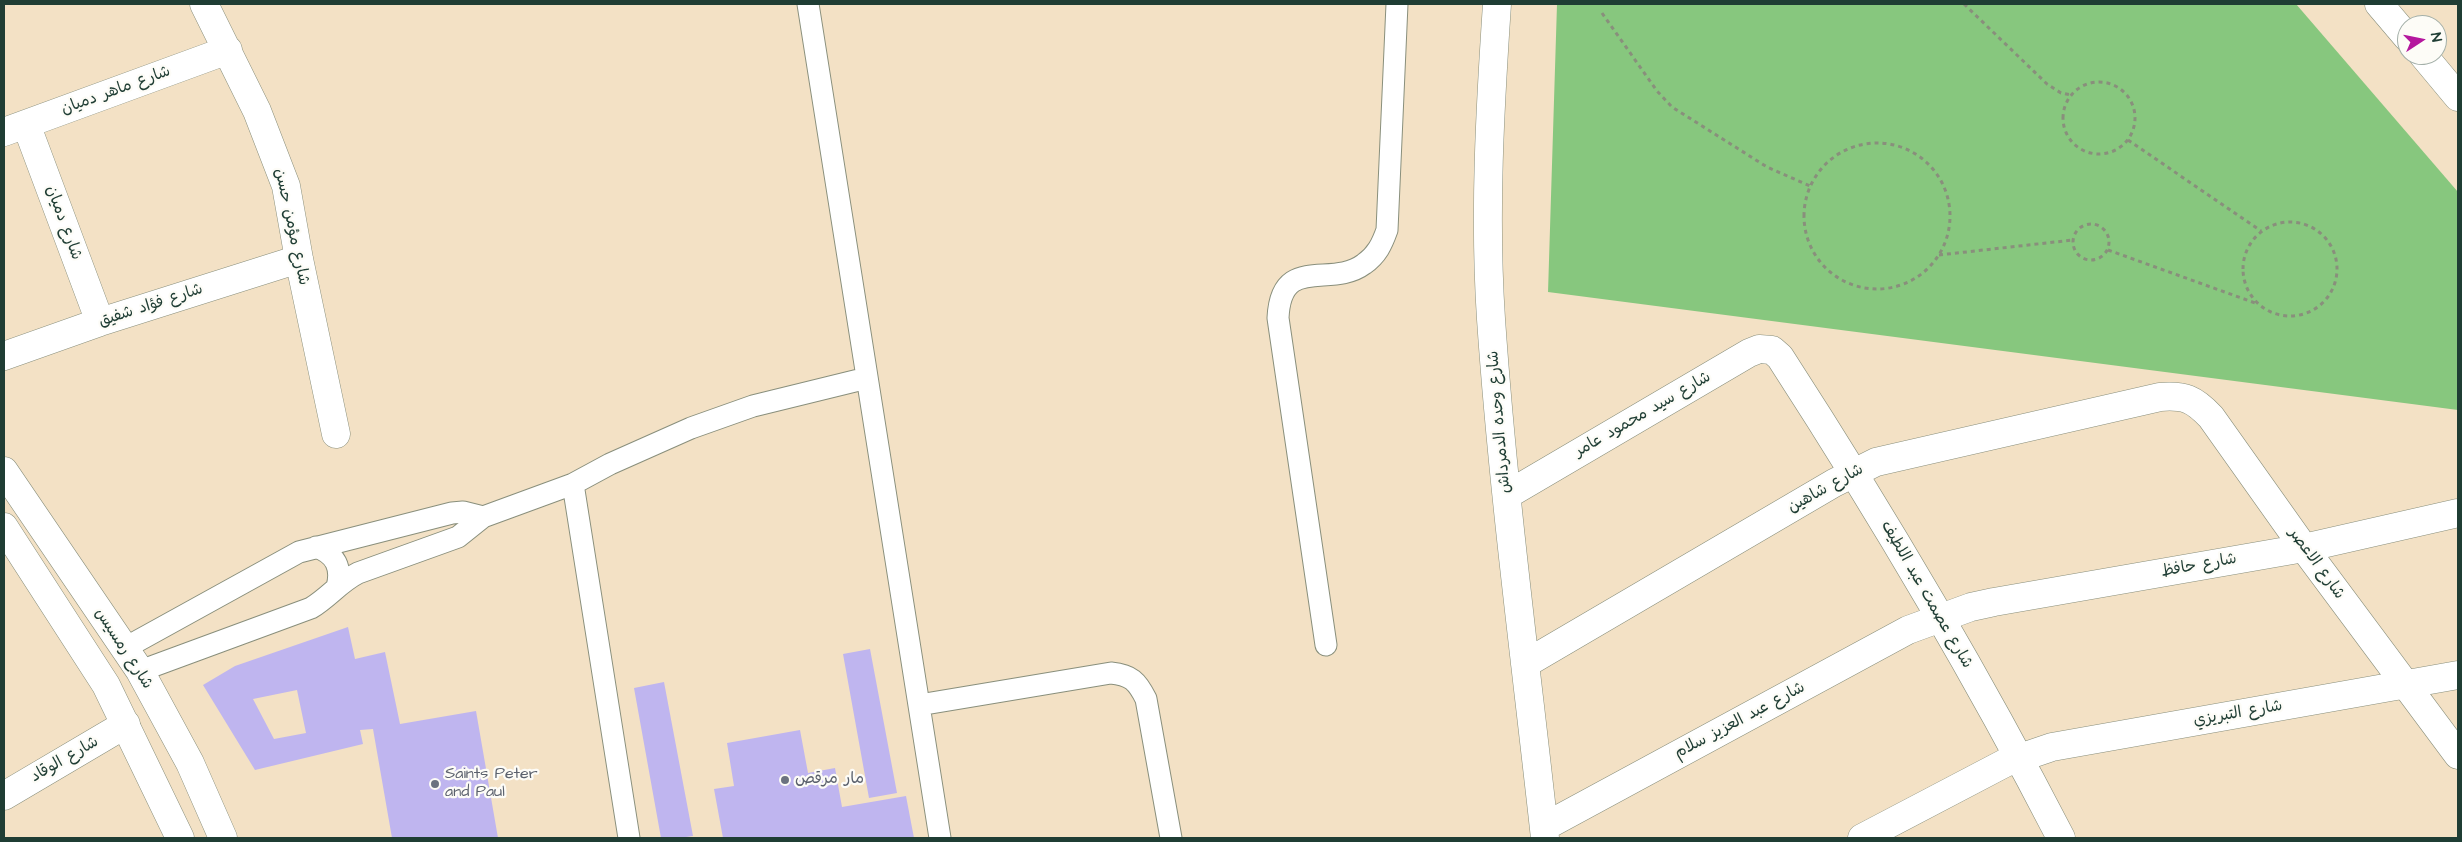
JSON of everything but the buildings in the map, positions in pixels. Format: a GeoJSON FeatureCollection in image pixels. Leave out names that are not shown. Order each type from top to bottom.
{"type":"FeatureCollection","features":[{"type":"Feature","properties":{"kind":"street","name":"شارع مؤمن حسن"},"geometry":{"type":"LineString","coordinates":[[204,4],[228,50],[263,126],[286,186],[299,259],[336,434]]}},
{"type":"Feature","properties":{"kind":"street","name":"شارع وحده الدمرداش"},"geometry":{"type":"LineString","coordinates":[[1496,4],[1488,218],[1491,318],[1506,494],[1544,833]]}},
{"type":"Feature","properties":{"kind":"street"},"geometry":{"type":"LineString","coordinates":[[2379,4],[2397,25]]}},
{"type":"Feature","properties":{"kind":"street","name":"شارع ماهر دميان"},"geometry":{"type":"LineString","coordinates":[[15,128],[228,50]]}},
{"type":"Feature","properties":{"kind":"street"},"geometry":{"type":"LineString","coordinates":[[2431,65],[2458,97]]}},
{"type":"Feature","properties":{"kind":"street","name":"شارع دميان"},"geometry":{"type":"LineString","coordinates":[[15,128],[100,322]]}},
{"type":"Feature","properties":{"kind":"street","name":"شارع فؤاد شفيق"},"geometry":{"type":"LineString","coordinates":[[4,356],[100,322],[299,259]]}},
{"type":"Feature","properties":{"kind":"street","name":"شارع سيد محمود عامر"},"geometry":{"type":"LineString","coordinates":[[1506,494],[1749,353],[1759,350],[1772,350],[1780,357]]}},
{"type":"Feature","properties":{"kind":"street","name":"شارع عصمت عبد اللطيف"},"geometry":{"type":"LineString","coordinates":[[1780,357],[1855,472],[2019,757],[2061,838]]}},
{"type":"Feature","properties":{"kind":"street","name":"شارع الاعصر"},"geometry":{"type":"LineString","coordinates":[[2160,397],[2179,396],[2198,402],[2211,416],[2304,548],[2458,755]]}},
{"type":"Feature","properties":{"kind":"street","name":"شارع شاهين"},"geometry":{"type":"LineString","coordinates":[[1525,664],[1855,472],[1876,462],[1901,454],[2160,397]]}},
{"type":"Feature","properties":{"kind":"street","name":"شارع رمسيس"},"geometry":{"type":"LineString","coordinates":[[4,471],[140,671],[190,763],[222,838]]}},
{"type":"Feature","properties":{"kind":"street","name":"شارع حافظ"},"geometry":{"type":"LineString","coordinates":[[1939,618],[1971,607],[1994,602],[2304,548],[2458,513]]}},
{"type":"Feature","properties":{"kind":"street","name":"شارع رمسيس"},"geometry":{"type":"LineString","coordinates":[[6,534],[101,678],[126,724],[180,838]]}},
{"type":"Feature","properties":{"kind":"street","name":"شارع عبد العزيز سلام"},"geometry":{"type":"LineString","coordinates":[[1544,833],[1908,630],[1939,618]]}},
{"type":"Feature","properties":{"kind":"street","name":"شارع التبريزي"},"geometry":{"type":"LineString","coordinates":[[1862,838],[2019,757],[2074,742],[2458,675]]}},
{"type":"Feature","properties":{"kind":"street","name":"شارع الوقاد"},"geometry":{"type":"LineString","coordinates":[[4,796],[126,724]]}},
{"type":"Feature","properties":{"kind":"lane"},"geometry":{"type":"LineString","coordinates":[[808,4],[940,838]]}},
{"type":"Feature","properties":{"kind":"lane"},"geometry":{"type":"LineString","coordinates":[[1326,645],[1278,318],[1279,300],[1287,285],[1299,278],[1348,271],[1363,265],[1379,250],[1387,230],[1397,4]]}},
{"type":"Feature","properties":{"kind":"lane"},"geometry":{"type":"LineString","coordinates":[[140,671],[311,608],[330,596],[337,587],[358,573],[458,537],[483,517],[573,484],[610,464],[691,428],[753,406],[867,378]]}},
{"type":"Feature","properties":{"kind":"lane"},"geometry":{"type":"LineString","coordinates":[[573,484],[629,838]]}},
{"type":"Feature","properties":{"kind":"lane"},"geometry":{"type":"LineString","coordinates":[[125,648],[284,559],[316,547],[452,513],[463,512],[483,517]]}},
{"type":"Feature","properties":{"kind":"lane"},"geometry":{"type":"LineString","coordinates":[[316,547],[326,550],[334,557],[340,577],[337,587]]}},
{"type":"Feature","properties":{"kind":"lane"},"geometry":{"type":"LineString","coordinates":[[919,705],[1111,672],[1124,674],[1138,683],[1146,699],[1171,838]]}},
{"type":"Feature","properties":{"kind":"path"},"geometry":{"type":"LineString","coordinates":[[1964,4],[2047,84],[2061,93],[2070,95]]}},
{"type":"Feature","properties":{"kind":"path"},"geometry":{"type":"LineString","coordinates":[[1602,13],[1657,91],[1672,107],[1767,167],[1810,186]]}},
{"type":"Feature","properties":{"kind":"path"},"geometry":{"type":"LineString","coordinates":[[2090,83],[2114,84],[2125,93],[2135,114],[2135,125],[2128,140],[2116,151],[2105,154],[2090,154],[2080,150],[2069,139],[2063,123],[2064,109],[2070,95],[2090,83]]}},
{"type":"Feature","properties":{"kind":"path"},"geometry":{"type":"LineString","coordinates":[[2128,140],[2261,231]]}},
{"type":"Feature","properties":{"kind":"path"},"geometry":{"type":"LineString","coordinates":[[1871,142],[1886,143],[1901,147],[1916,155],[1938,177],[1948,202],[1948,230],[1938,255],[1927,269],[1899,286],[1866,288],[1849,284],[1832,274],[1819,262],[1811,248],[1805,232],[1804,209],[1810,186],[1822,167],[1836,155],[1856,146],[1871,142]]}},
{"type":"Feature","properties":{"kind":"path"},"geometry":{"type":"LineString","coordinates":[[2108,250],[2259,304],[2283,316],[2306,314],[2322,304],[2332,291],[2336,281],[2338,263],[2329,241],[2315,228],[2293,221],[2273,225],[2261,231],[2247,249],[2243,268],[2248,291],[2259,304]]}},
{"type":"Feature","properties":{"kind":"path"},"geometry":{"type":"LineString","coordinates":[[2088,224],[2098,226],[2108,236],[2108,250],[2099,259],[2083,259],[2075,252],[2073,240],[2081,228],[2088,224]]}},
{"type":"Feature","properties":{"kind":"path"},"geometry":{"type":"LineString","coordinates":[[1938,255],[2073,240]]}},
{"type":"Feature","properties":{"kind":"green space"},"geometry":{"type":"Polygon","coordinates":[[[1557,4],[2296,4],[2458,192],[2458,410],[1548,292],[1557,4]]]}},
{"type":"Feature","properties":{"kind":"place","name":"مار مرقص"},"geometry":{"type":"Point","coordinates":[785,780]}},
{"type":"Feature","properties":{"kind":"place","name":"Saints Peter and Paul"},"geometry":{"type":"Point","coordinates":[435,784]}}]}
